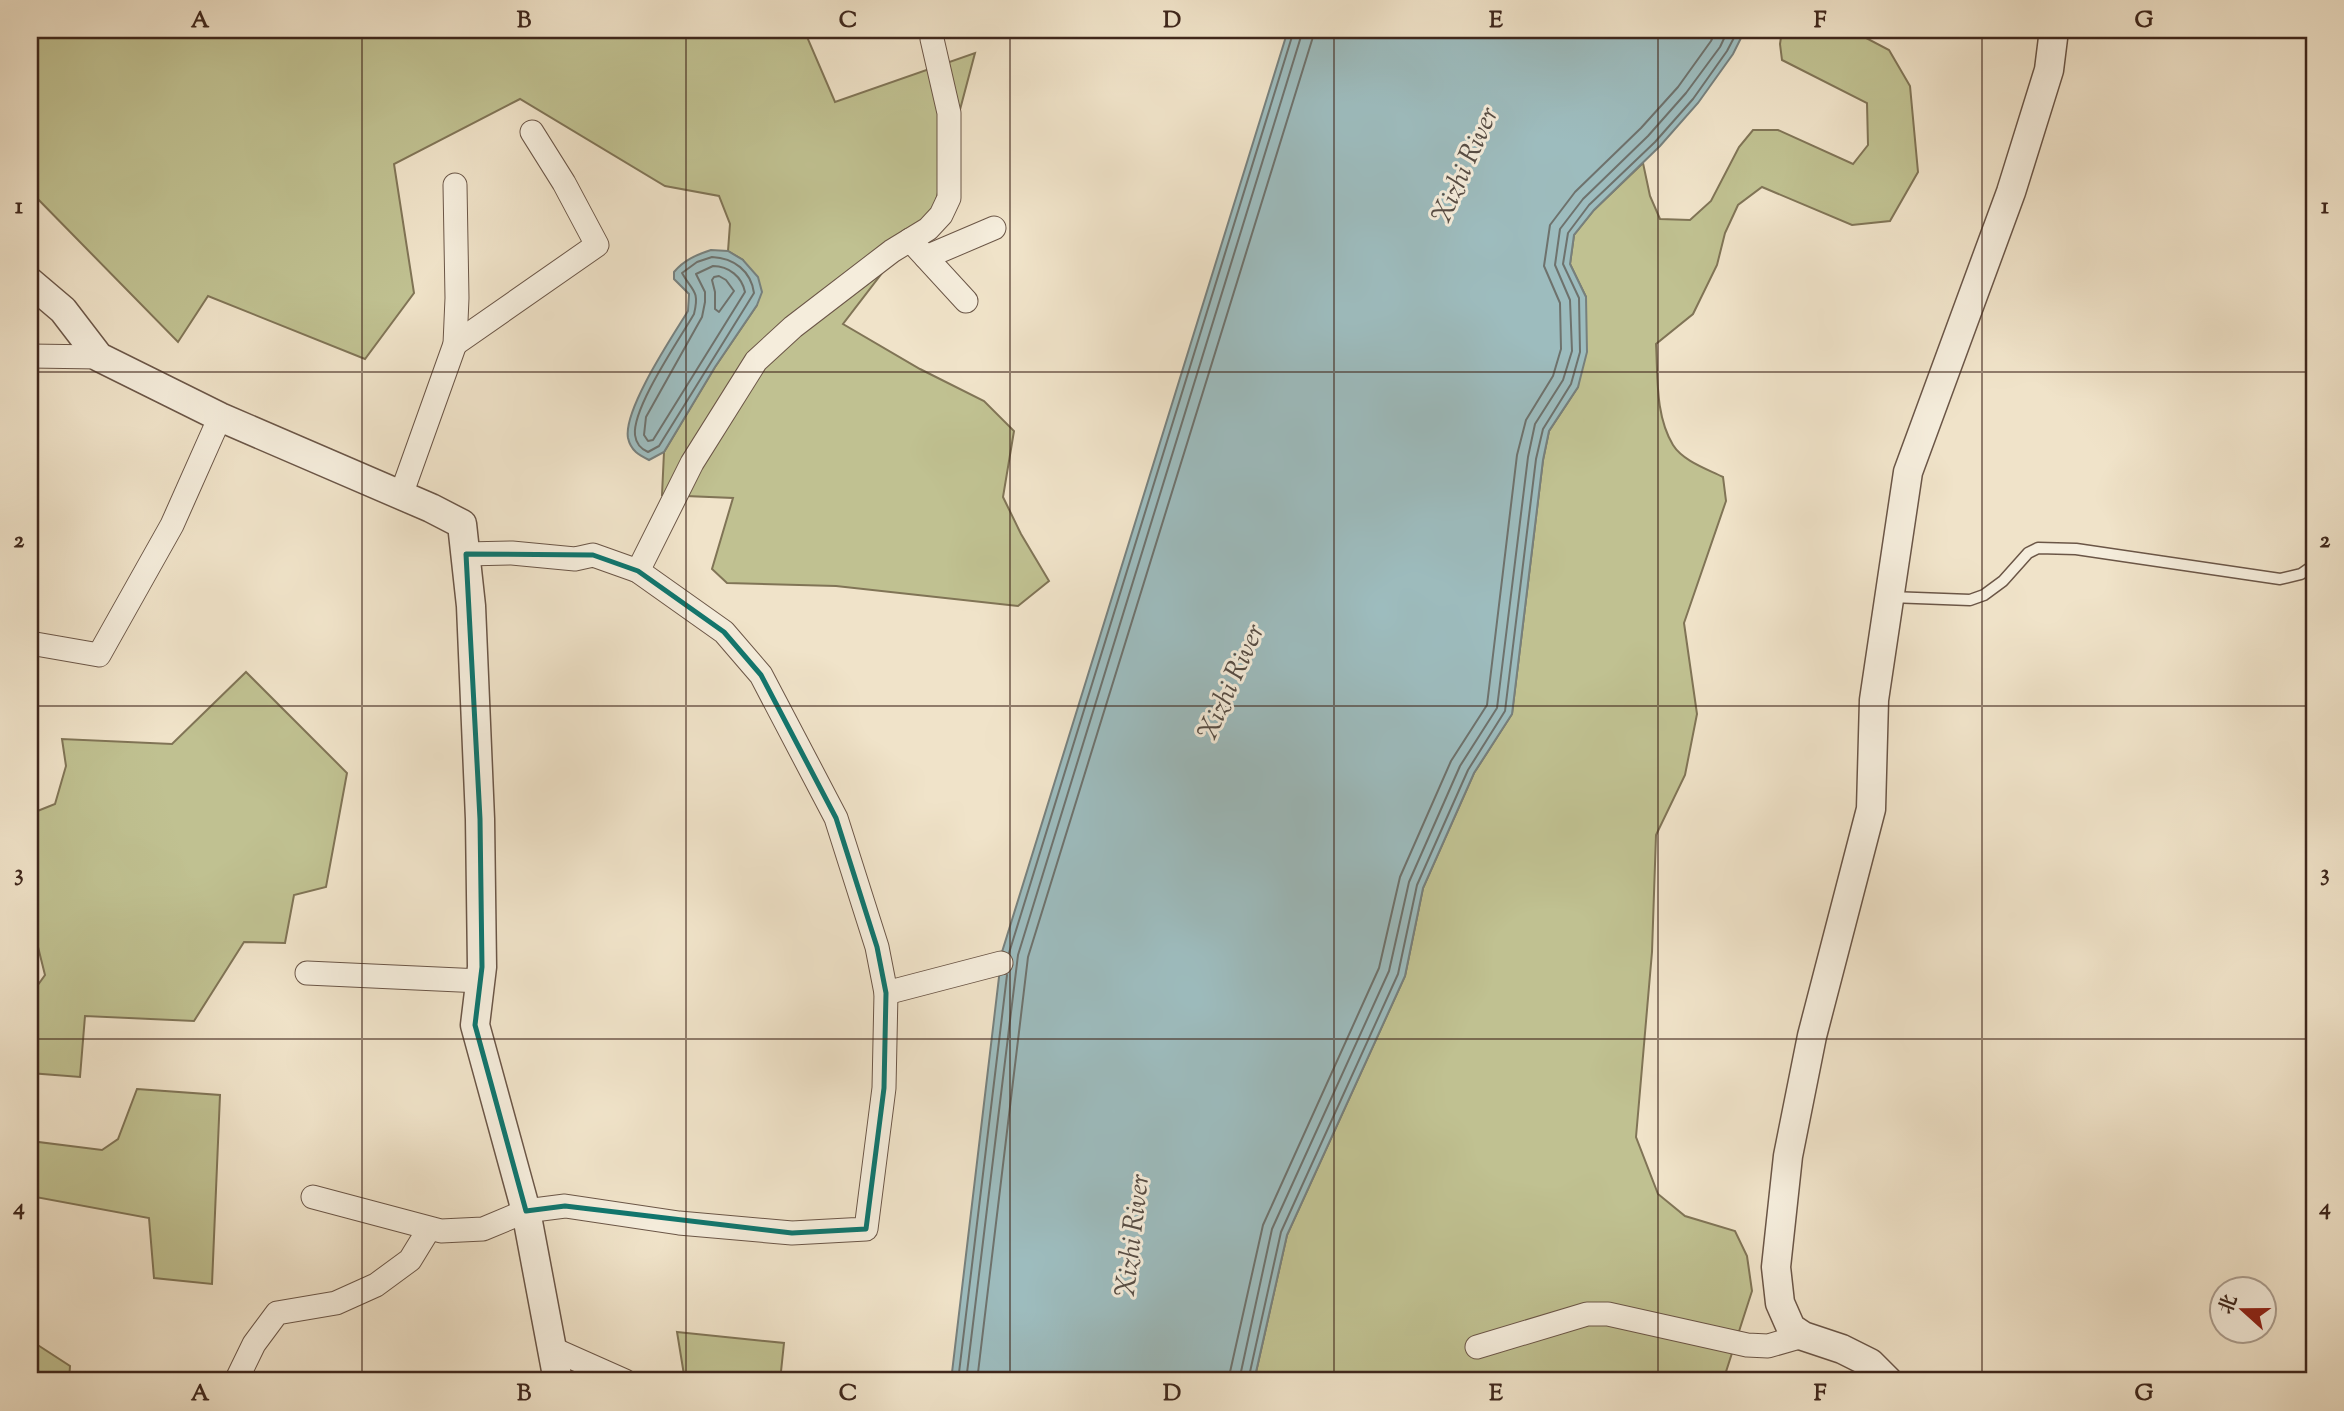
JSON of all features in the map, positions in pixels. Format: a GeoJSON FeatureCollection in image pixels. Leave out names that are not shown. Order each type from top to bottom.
{"type":"FeatureCollection","features":[{"type":"Feature","properties":{"kind":"street"},"geometry":{"type":"LineString","coordinates":[[918,249],[949,198],[949,113],[932,39],[934,30]]}},
{"type":"Feature","properties":{"kind":"street"},"geometry":{"type":"LineString","coordinates":[[1888,1381],[1870,1363],[1842,1349],[1803,1336],[1791,1328],[1780,1303],[1776,1267],[1788,1156],[1812,1037],[1871,809],[1874,700],[1908,472],[2011,192],[2049,70],[2054,30]]}},
{"type":"Feature","properties":{"kind":"street"},"geometry":{"type":"LineString","coordinates":[[455,344],[597,245],[564,183],[532,132]]}},
{"type":"Feature","properties":{"kind":"street"},"geometry":{"type":"LineString","coordinates":[[401,495],[455,344],[455,185]]}},
{"type":"Feature","properties":{"kind":"street"},"geometry":{"type":"LineString","coordinates":[[638,571],[692,463],[756,361],[793,327],[892,251],[918,249],[994,228]]}},
{"type":"Feature","properties":{"kind":"street"},"geometry":{"type":"LineString","coordinates":[[918,249],[967,302]]}},
{"type":"Feature","properties":{"kind":"street"},"geometry":{"type":"LineString","coordinates":[[30,282],[63,310],[99,356],[220,417],[463,524],[471,606],[480,819],[482,967],[475,1025],[526,1211],[558,1381]]}},
{"type":"Feature","properties":{"kind":"street"},"geometry":{"type":"LineString","coordinates":[[30,356],[99,356]]}},
{"type":"Feature","properties":{"kind":"street"},"geometry":{"type":"LineString","coordinates":[[30,643],[99,655],[172,525],[220,417]]}},
{"type":"Feature","properties":{"kind":"street"},"geometry":{"type":"LineString","coordinates":[[313,1197],[441,1231],[483,1229],[526,1211],[565,1206],[679,1223],[792,1233],[866,1229],[884,1088],[886,993],[877,947],[836,818],[761,675],[724,632],[638,571],[593,555],[575,559],[512,553],[466,554]]}},
{"type":"Feature","properties":{"kind":"street"},"geometry":{"type":"LineString","coordinates":[[886,993],[1001,963]]}},
{"type":"Feature","properties":{"kind":"street"},"geometry":{"type":"LineString","coordinates":[[307,973],[481,981]]}},
{"type":"Feature","properties":{"kind":"street"},"geometry":{"type":"LineString","coordinates":[[236,1381],[254,1344],[277,1313],[335,1303],[376,1285],[410,1260],[429,1228]]}},
{"type":"Feature","properties":{"kind":"street"},"geometry":{"type":"LineString","coordinates":[[1477,1347],[1587,1314],[1608,1314],[1747,1345],[1768,1346],[1803,1336]]}},
{"type":"Feature","properties":{"kind":"street"},"geometry":{"type":"LineString","coordinates":[[554,1349],[625,1381]]}},
{"type":"Feature","properties":{"kind":"lane"},"geometry":{"type":"LineString","coordinates":[[1890,597],[1970,600],[1984,595],[2003,581],[2028,554],[2038,548],[2076,549],[2280,579],[2301,574],[2314,565]]}},
{"type":"Feature","properties":{"kind":"highlighted area"},"geometry":{"type":"Polygon","coordinates":[[[466,554],[593,555],[638,571],[724,632],[761,675],[836,818],[877,947],[886,993],[884,1088],[866,1229],[792,1233],[565,1206],[526,1211],[475,1025],[482,967],[480,819],[466,554]]]}},
{"type":"Feature","properties":{"kind":"green space"},"geometry":{"type":"Polygon","coordinates":[[[30,30],[830,30],[807,37],[835,102],[975,53],[935,204],[843,324],[920,369],[984,401],[1014,431],[1003,497],[1049,581],[1018,606],[836,586],[727,583],[712,569],[733,498],[662,495],[664,452],[715,367],[757,305],[743,260],[728,251],[730,224],[719,196],[665,186],[520,99],[394,164],[414,293],[365,359],[208,296],[178,342],[30,191],[30,30]]]}},
{"type":"Feature","properties":{"kind":"green space"},"geometry":{"type":"Polygon","coordinates":[[[1782,30],[1851,30],[1889,50],[1910,86],[1918,172],[1890,221],[1852,225],[1762,187],[1738,205],[1725,233],[1717,265],[1693,314],[1656,344],[1658,396],[1667,433],[1683,456],[1723,477],[1726,501],[1684,623],[1697,714],[1685,775],[1656,835],[1652,952],[1636,1137],[1658,1194],[1685,1216],[1735,1231],[1747,1256],[1752,1291],[1723,1381],[1254,1381],[1287,1235],[1405,976],[1423,888],[1474,773],[1512,714],[1543,460],[1549,431],[1578,387],[1586,297],[1570,264],[1574,235],[1594,210],[1643,163],[1650,196],[1660,219],[1690,220],[1711,201],[1739,147],[1753,130],[1778,130],[1853,164],[1868,145],[1867,103],[1782,60],[1782,30]]]}},
{"type":"Feature","properties":{"kind":"green space"},"geometry":{"type":"Polygon","coordinates":[[[246,672],[347,773],[326,887],[294,895],[285,943],[244,942],[194,1021],[85,1016],[80,1077],[30,1073],[30,996],[45,975],[37,943],[30,934],[30,814],[55,804],[66,766],[62,739],[172,744],[246,672]]]}},
{"type":"Feature","properties":{"kind":"green space"},"geometry":{"type":"Polygon","coordinates":[[[137,1089],[220,1095],[212,1284],[154,1278],[149,1218],[30,1196],[30,1141],[102,1150],[118,1139],[137,1089]]]}},
{"type":"Feature","properties":{"kind":"green space"},"geometry":{"type":"Polygon","coordinates":[[[677,1332],[784,1343],[780,1381],[685,1381],[677,1332]]]}},
{"type":"Feature","properties":{"kind":"green space"},"geometry":{"type":"Polygon","coordinates":[[[30,1340],[70,1366],[69,1381],[30,1381],[30,1340]]]}},
{"type":"Feature","properties":{"kind":"water","name":"Xizhi River"},"geometry":{"type":"Polygon","coordinates":[[[1288,30],[1745,30],[1733,54],[1698,103],[1660,146],[1594,210],[1574,235],[1570,264],[1586,297],[1587,352],[1578,387],[1549,431],[1543,460],[1512,714],[1474,773],[1423,888],[1405,976],[1287,1235],[1254,1381],[951,1381],[1002,952],[1288,30]]]}},
{"type":"Feature","properties":{"kind":"water"},"geometry":{"type":"Polygon","coordinates":[[[711,250],[728,251],[743,260],[758,277],[762,292],[757,305],[715,367],[664,452],[649,460],[631,446],[628,426],[650,374],[688,311],[689,294],[674,279],[674,272],[691,258],[711,250]]]}}]}
